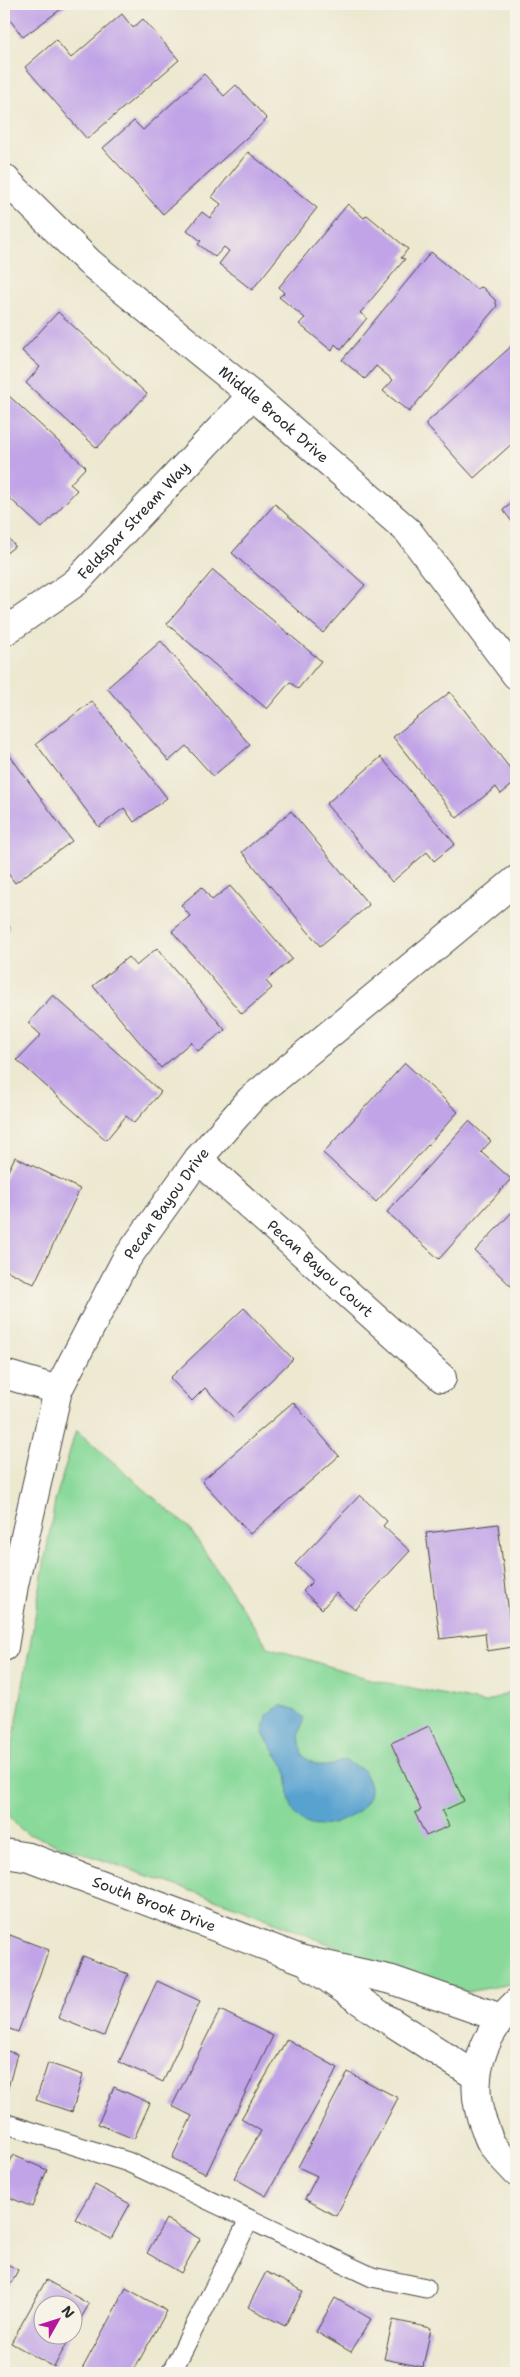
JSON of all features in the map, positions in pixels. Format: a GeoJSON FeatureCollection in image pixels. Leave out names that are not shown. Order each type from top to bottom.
{"type":"FeatureCollection","features":[{"type":"Feature","properties":{"kind":"street","name":"Middle Brook Drive"},"geometry":{"type":"LineString","coordinates":[[4,178],[89,262],[252,395],[408,531],[516,675]]}},
{"type":"Feature","properties":{"kind":"street","name":"Feldspar Stream Way"},"geometry":{"type":"LineString","coordinates":[[4,632],[75,583],[252,395]]}},
{"type":"Feature","properties":{"kind":"street","name":"Pecan Bayou Drive"},"geometry":{"type":"LineString","coordinates":[[4,1647],[9,1584],[58,1390],[126,1261],[198,1159],[251,1099],[516,880]]}},
{"type":"Feature","properties":{"kind":"street","name":"Pecan Bayou Court"},"geometry":{"type":"LineString","coordinates":[[198,1159],[442,1378]]}},
{"type":"Feature","properties":{"kind":"street"},"geometry":{"type":"LineString","coordinates":[[4,1374],[58,1390]]}},
{"type":"Feature","properties":{"kind":"street","name":"South Brook Drive"},"geometry":{"type":"LineString","coordinates":[[4,1853],[29,1857],[303,1960],[392,1980],[508,2010]]}},
{"type":"Feature","properties":{"kind":"street","name":"South Brook Drive"},"geometry":{"type":"LineString","coordinates":[[303,1960],[379,2014],[476,2076]]}},
{"type":"Feature","properties":{"kind":"street"},"geometry":{"type":"LineString","coordinates":[[508,2010],[484,2045],[476,2076],[478,2112],[492,2145],[516,2172]]}},
{"type":"Feature","properties":{"kind":"lane"},"geometry":{"type":"LineString","coordinates":[[4,2123],[128,2162],[372,2277],[426,2288]]}},
{"type":"Feature","properties":{"kind":"lane"},"geometry":{"type":"LineString","coordinates":[[171,2373],[249,2220]]}},
{"type":"Feature","properties":{"kind":"green space"},"geometry":{"type":"Polygon","coordinates":[[[76,1430],[189,1528],[268,1647],[373,1680],[485,1703],[516,1689],[516,1983],[467,1992],[434,1982],[363,1958],[240,1908],[28,1834],[13,1821],[9,1814],[6,1799],[8,1772],[55,1501],[76,1430]]]}},
{"type":"Feature","properties":{"kind":"water"},"geometry":{"type":"Polygon","coordinates":[[[281,1705],[296,1710],[304,1718],[299,1735],[302,1755],[313,1763],[322,1766],[332,1765],[344,1760],[363,1770],[370,1786],[368,1798],[363,1806],[354,1814],[332,1824],[320,1826],[310,1825],[301,1820],[296,1814],[290,1802],[286,1770],[263,1734],[267,1715],[281,1705]]]}},
{"type":"Feature","properties":{"kind":"building"},"geometry":{"type":"Polygon","coordinates":[[[4,4],[68,4],[23,37],[10,20],[4,24],[4,4]]]}},
{"type":"Feature","properties":{"kind":"building"},"geometry":{"type":"Polygon","coordinates":[[[122,14],[133,28],[143,19],[179,60],[87,139],[25,67],[56,40],[71,58],[122,14]]]}},
{"type":"Feature","properties":{"kind":"building"},"geometry":{"type":"Polygon","coordinates":[[[204,74],[224,96],[236,85],[267,119],[163,214],[103,148],[134,121],[143,130],[204,74]]]}},
{"type":"Feature","properties":{"kind":"building"},"geometry":{"type":"Polygon","coordinates":[[[248,152],[317,208],[252,290],[219,264],[229,251],[224,247],[215,257],[198,244],[201,241],[187,230],[202,212],[210,218],[221,204],[212,197],[248,152]]]}},
{"type":"Feature","properties":{"kind":"building"},"geometry":{"type":"Polygon","coordinates":[[[348,204],[364,218],[367,215],[408,249],[401,258],[405,259],[360,313],[367,318],[341,350],[335,344],[332,351],[299,324],[305,318],[279,297],[284,293],[279,287],[348,204]]]}},
{"type":"Feature","properties":{"kind":"building"},"geometry":{"type":"Polygon","coordinates":[[[431,252],[476,289],[482,287],[495,300],[497,306],[409,412],[383,391],[393,380],[376,366],[365,379],[342,360],[431,252]]]}},
{"type":"Feature","properties":{"kind":"building"},"geometry":{"type":"Polygon","coordinates":[[[58,312],[147,394],[97,448],[26,383],[40,367],[22,351],[58,312]]]}},
{"type":"Feature","properties":{"kind":"building"},"geometry":{"type":"Polygon","coordinates":[[[516,342],[516,440],[474,478],[425,424],[516,342]]]}},
{"type":"Feature","properties":{"kind":"building"},"geometry":{"type":"Polygon","coordinates":[[[8,395],[86,467],[70,484],[77,490],[42,528],[4,493],[4,400],[8,395]]]}},
{"type":"Feature","properties":{"kind":"building"},"geometry":{"type":"Polygon","coordinates":[[[516,500],[516,527],[503,510],[516,500]]]}},
{"type":"Feature","properties":{"kind":"building"},"geometry":{"type":"Polygon","coordinates":[[[275,504],[365,585],[323,633],[232,553],[275,504]]]}},
{"type":"Feature","properties":{"kind":"building"},"geometry":{"type":"Polygon","coordinates":[[[4,533],[15,546],[4,555],[4,533]]]}},
{"type":"Feature","properties":{"kind":"building"},"geometry":{"type":"Polygon","coordinates":[[[213,570],[321,661],[298,689],[290,682],[267,709],[167,624],[213,570]]]}},
{"type":"Feature","properties":{"kind":"building"},"geometry":{"type":"Polygon","coordinates":[[[161,641],[250,745],[213,776],[186,746],[169,761],[107,688],[161,641]]]}},
{"type":"Feature","properties":{"kind":"building"},"geometry":{"type":"Polygon","coordinates":[[[450,692],[516,776],[516,782],[501,794],[496,787],[457,818],[393,737],[450,692]]]}},
{"type":"Feature","properties":{"kind":"building"},"geometry":{"type":"Polygon","coordinates":[[[92,701],[167,798],[134,822],[124,808],[99,827],[36,744],[92,701]]]}},
{"type":"Feature","properties":{"kind":"building"},"geometry":{"type":"Polygon","coordinates":[[[8,753],[72,841],[15,883],[4,868],[4,756],[8,753]]]}},
{"type":"Feature","properties":{"kind":"building"},"geometry":{"type":"Polygon","coordinates":[[[381,757],[455,844],[434,861],[427,852],[392,882],[326,804],[381,757]]]}},
{"type":"Feature","properties":{"kind":"building"},"geometry":{"type":"Polygon","coordinates":[[[291,811],[369,905],[320,946],[242,852],[291,811]]]}},
{"type":"Feature","properties":{"kind":"building"},"geometry":{"type":"Polygon","coordinates":[[[230,886],[292,959],[266,981],[272,988],[242,1014],[172,931],[190,916],[181,905],[202,887],[212,900],[230,886]]]}},
{"type":"Feature","properties":{"kind":"building"},"geometry":{"type":"Polygon","coordinates":[[[4,919],[10,928],[4,933],[4,919]]]}},
{"type":"Feature","properties":{"kind":"building"},"geometry":{"type":"Polygon","coordinates":[[[157,948],[225,1030],[198,1051],[191,1042],[161,1068],[93,986],[128,957],[136,966],[157,948]]]}},
{"type":"Feature","properties":{"kind":"building"},"geometry":{"type":"Polygon","coordinates":[[[53,995],[161,1092],[134,1123],[126,1116],[106,1140],[17,1060],[41,1035],[28,1023],[53,995]]]}},
{"type":"Feature","properties":{"kind":"building"},"geometry":{"type":"Polygon","coordinates":[[[405,1063],[458,1112],[376,1202],[323,1153],[405,1063]]]}},
{"type":"Feature","properties":{"kind":"building"},"geometry":{"type":"Polygon","coordinates":[[[469,1121],[491,1141],[481,1152],[511,1179],[439,1259],[387,1212],[469,1121]]]}},
{"type":"Feature","properties":{"kind":"building"},"geometry":{"type":"Polygon","coordinates":[[[15,1157],[80,1189],[34,1284],[4,1269],[4,1179],[15,1157]]]}},
{"type":"Feature","properties":{"kind":"building"},"geometry":{"type":"Polygon","coordinates":[[[516,1208],[516,1291],[475,1251],[516,1208]]]}},
{"type":"Feature","properties":{"kind":"building"},"geometry":{"type":"Polygon","coordinates":[[[244,1308],[293,1359],[233,1417],[205,1388],[192,1401],[170,1378],[244,1308]]]}},
{"type":"Feature","properties":{"kind":"building"},"geometry":{"type":"Polygon","coordinates":[[[293,1402],[339,1456],[250,1534],[202,1481],[293,1402]]]}},
{"type":"Feature","properties":{"kind":"building"},"geometry":{"type":"Polygon","coordinates":[[[360,1495],[387,1521],[383,1526],[410,1551],[355,1610],[336,1593],[322,1609],[303,1591],[313,1581],[295,1564],[360,1495]]]}},
{"type":"Feature","properties":{"kind":"building"},"geometry":{"type":"Polygon","coordinates":[[[498,1524],[513,1647],[487,1651],[485,1633],[440,1639],[426,1533],[498,1524]]]}},
{"type":"Feature","properties":{"kind":"building"},"geometry":{"type":"Polygon","coordinates":[[[429,1726],[464,1801],[442,1811],[449,1826],[426,1836],[415,1813],[421,1810],[391,1743],[429,1726]]]}},
{"type":"Feature","properties":{"kind":"building"},"geometry":{"type":"Polygon","coordinates":[[[10,1935],[49,1950],[18,2032],[4,2027],[4,1951],[10,1935]]]}},
{"type":"Feature","properties":{"kind":"building"},"geometry":{"type":"Polygon","coordinates":[[[83,1956],[128,1974],[104,2036],[58,2018],[83,1956]]]}},
{"type":"Feature","properties":{"kind":"building"},"geometry":{"type":"Polygon","coordinates":[[[157,1981],[200,2001],[163,2082],[119,2062],[157,1981]]]}},
{"type":"Feature","properties":{"kind":"building"},"geometry":{"type":"Polygon","coordinates":[[[220,2010],[273,2036],[206,2174],[172,2158],[192,2116],[172,2106],[220,2010]]]}},
{"type":"Feature","properties":{"kind":"building"},"geometry":{"type":"Polygon","coordinates":[[[287,2039],[338,2068],[266,2196],[234,2178],[261,2131],[241,2119],[287,2039]]]}},
{"type":"Feature","properties":{"kind":"building"},"geometry":{"type":"Polygon","coordinates":[[[4,2050],[17,2054],[7,2092],[4,2091],[4,2050]]]}},
{"type":"Feature","properties":{"kind":"building"},"geometry":{"type":"Polygon","coordinates":[[[48,2063],[83,2075],[72,2112],[36,2100],[48,2063]]]}},
{"type":"Feature","properties":{"kind":"building"},"geometry":{"type":"Polygon","coordinates":[[[348,2072],[398,2098],[336,2216],[305,2199],[317,2176],[298,2167],[348,2072]]]}},
{"type":"Feature","properties":{"kind":"building"},"geometry":{"type":"Polygon","coordinates":[[[114,2087],[150,2103],[134,2139],[98,2124],[114,2087]]]}},
{"type":"Feature","properties":{"kind":"building"},"geometry":{"type":"Polygon","coordinates":[[[13,2155],[47,2170],[32,2207],[4,2195],[4,2177],[13,2155]]]}},
{"type":"Feature","properties":{"kind":"building"},"geometry":{"type":"Polygon","coordinates":[[[95,2185],[130,2204],[111,2239],[75,2219],[95,2185]]]}},
{"type":"Feature","properties":{"kind":"building"},"geometry":{"type":"Polygon","coordinates":[[[166,2219],[200,2239],[181,2273],[147,2253],[166,2219]]]}},
{"type":"Feature","properties":{"kind":"building"},"geometry":{"type":"Polygon","coordinates":[[[4,2262],[18,2270],[4,2297],[4,2262]]]}},
{"type":"Feature","properties":{"kind":"building"},"geometry":{"type":"Polygon","coordinates":[[[266,2272],[303,2291],[285,2326],[248,2307],[266,2272]]]}},
{"type":"Feature","properties":{"kind":"building"},"geometry":{"type":"Polygon","coordinates":[[[46,2280],[71,2294],[38,2294],[46,2280]]]}},
{"type":"Feature","properties":{"kind":"building"},"geometry":{"type":"Polygon","coordinates":[[[126,2288],[167,2311],[132,2373],[80,2373],[126,2288]]]}},
{"type":"Feature","properties":{"kind":"building"},"geometry":{"type":"Polygon","coordinates":[[[335,2298],[371,2319],[351,2352],[316,2332],[335,2298]]]}},
{"type":"Feature","properties":{"kind":"building"},"geometry":{"type":"Polygon","coordinates":[[[82,2300],[89,2304],[82,2317],[82,2300]]]}},
{"type":"Feature","properties":{"kind":"building"},"geometry":{"type":"Polygon","coordinates":[[[32,2305],[32,2344],[67,2344],[54,2367],[11,2343],[32,2305]]]}},
{"type":"Feature","properties":{"kind":"building"},"geometry":{"type":"Polygon","coordinates":[[[393,2320],[431,2328],[423,2367],[384,2359],[393,2320]]]}}]}
